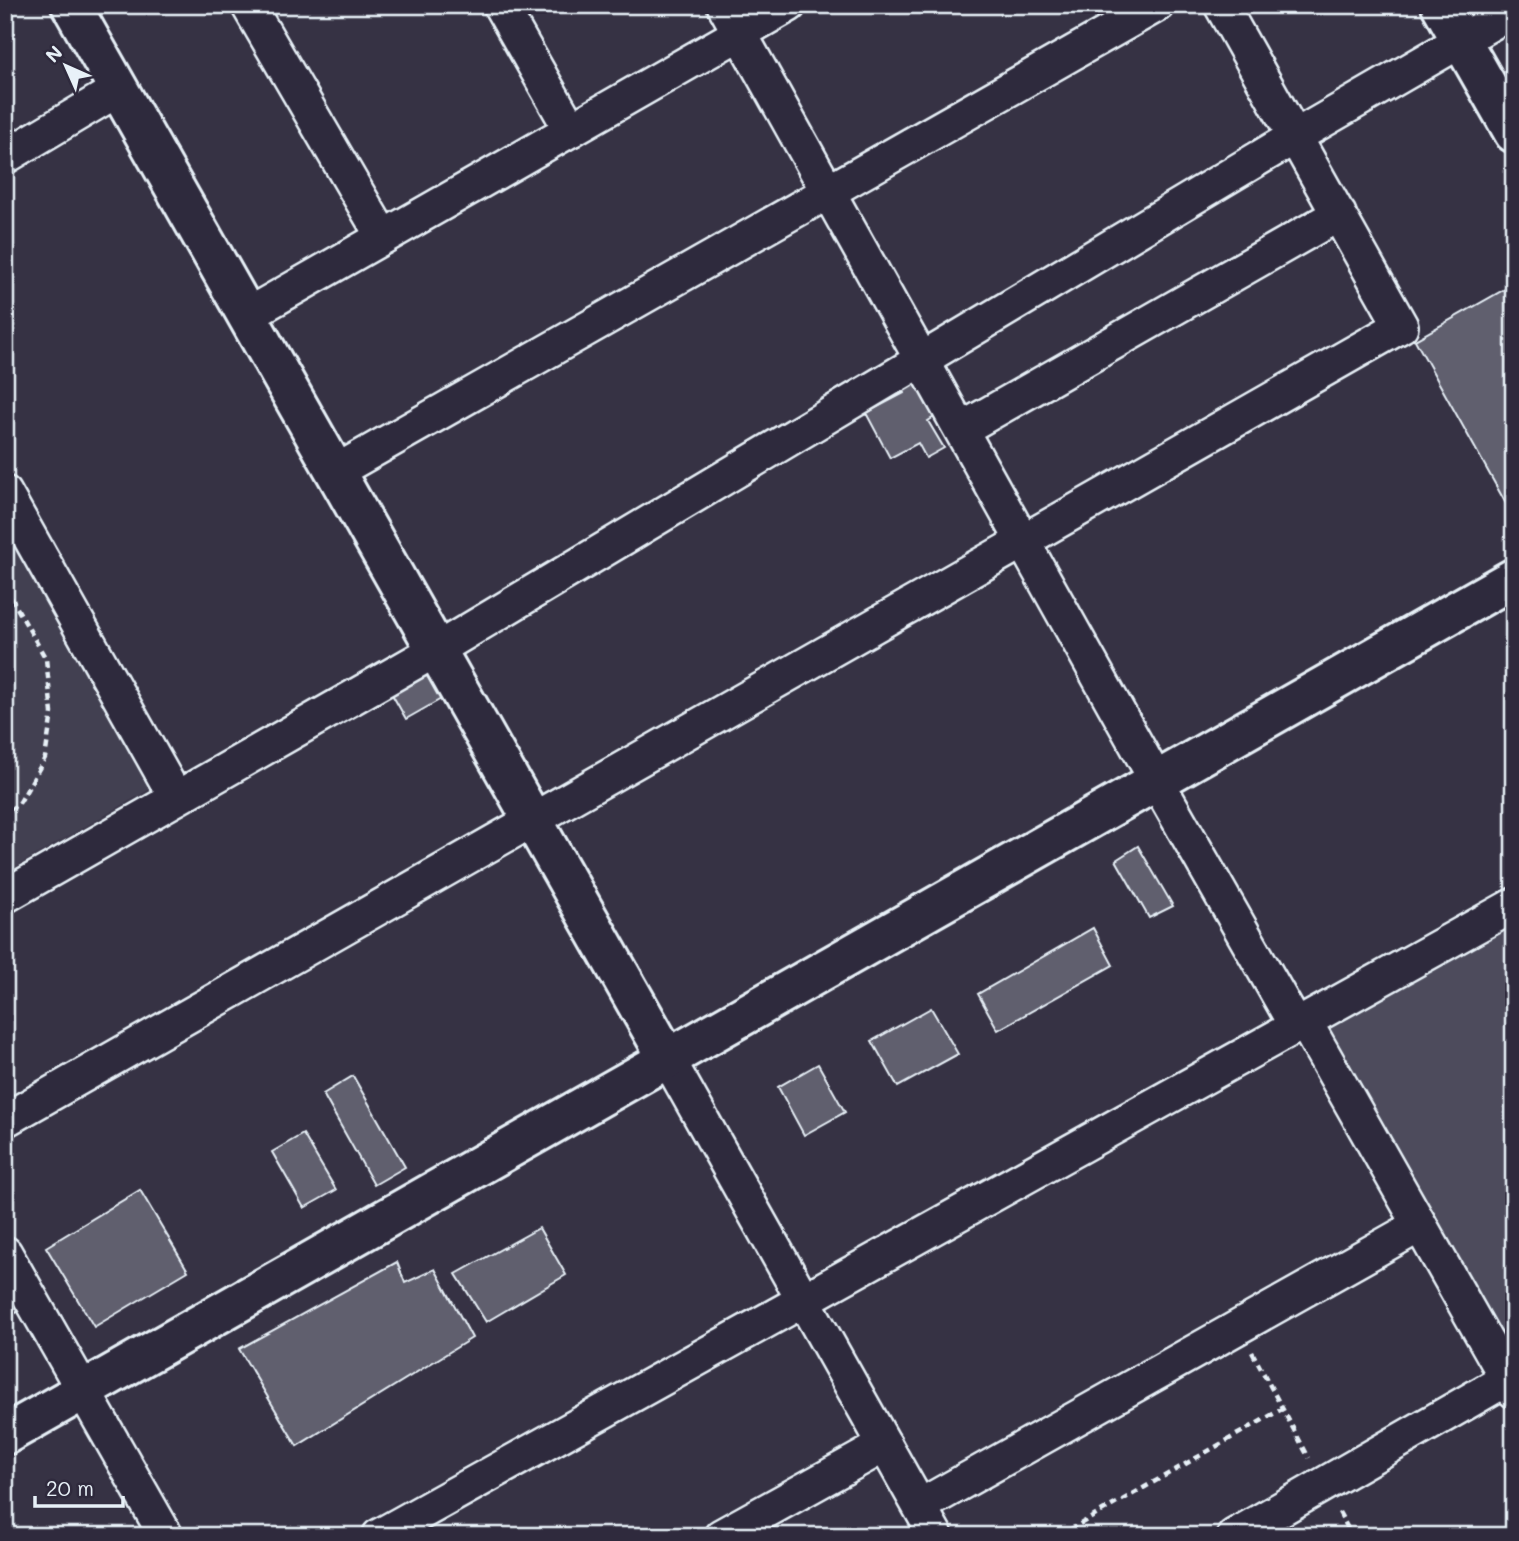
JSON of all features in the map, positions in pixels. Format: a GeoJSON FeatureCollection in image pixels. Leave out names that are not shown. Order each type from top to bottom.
{"type":"FeatureCollection","features":[{"type":"Feature","properties":{"kind":"street"},"geometry":{"type":"LineString","coordinates":[[71,5],[936,1536]]}},
{"type":"Feature","properties":{"kind":"street"},"geometry":{"type":"LineString","coordinates":[[248,5],[383,237]]}},
{"type":"Feature","properties":{"kind":"street"},"geometry":{"type":"LineString","coordinates":[[500,5],[571,130]]}},
{"type":"Feature","properties":{"kind":"street"},"geometry":{"type":"LineString","coordinates":[[724,5],[1156,780],[1420,1225],[1510,1385],[1324,1484],[1234,1536]]}},
{"type":"Feature","properties":{"kind":"street"},"geometry":{"type":"LineString","coordinates":[[247,315],[789,5]]}},
{"type":"Feature","properties":{"kind":"street"},"geometry":{"type":"LineString","coordinates":[[335,471],[1157,5]]}},
{"type":"Feature","properties":{"kind":"street"},"geometry":{"type":"LineString","coordinates":[[5,1120],[1401,327],[1221,5]]}},
{"type":"Feature","properties":{"kind":"street"},"geometry":{"type":"LineString","coordinates":[[1441,5],[1514,133]]}},
{"type":"Feature","properties":{"kind":"street"},"geometry":{"type":"LineString","coordinates":[[5,895],[436,650],[922,358],[1514,10]]}},
{"type":"Feature","properties":{"kind":"street"},"geometry":{"type":"LineString","coordinates":[[5,157],[119,89]]}},
{"type":"Feature","properties":{"kind":"street"},"geometry":{"type":"LineString","coordinates":[[962,429],[1339,214]]}},
{"type":"Feature","properties":{"kind":"street"},"geometry":{"type":"LineString","coordinates":[[5,493],[176,797]]}},
{"type":"Feature","properties":{"kind":"street"},"geometry":{"type":"LineString","coordinates":[[5,1435],[1514,578]]}},
{"type":"Feature","properties":{"kind":"street"},"geometry":{"type":"LineString","coordinates":[[379,1536],[1514,905]]}},
{"type":"Feature","properties":{"kind":"street"},"geometry":{"type":"LineString","coordinates":[[920,1506],[1420,1225]]}},
{"type":"Feature","properties":{"kind":"street"},"geometry":{"type":"LineString","coordinates":[[5,1252],[166,1536]]}},
{"type":"Feature","properties":{"kind":"street"},"geometry":{"type":"LineString","coordinates":[[721,1536],[767,1525],[885,1445]]}},
{"type":"Feature","properties":{"kind":"path"},"geometry":{"type":"LineString","coordinates":[[5,587],[46,659],[52,713],[44,758],[20,802],[5,814]]}},
{"type":"Feature","properties":{"kind":"path"},"geometry":{"type":"LineString","coordinates":[[1238,1327],[1324,1484]]}},
{"type":"Feature","properties":{"kind":"path"},"geometry":{"type":"LineString","coordinates":[[1059,1536],[1282,1409]]}},
{"type":"Feature","properties":{"kind":"shaded area"},"geometry":{"type":"Polygon","coordinates":[[[5,522],[154,787],[5,873],[5,522]]]}},
{"type":"Feature","properties":{"kind":"shaded area"},"geometry":{"type":"Polygon","coordinates":[[[1514,920],[1514,1367],[1321,1028],[1514,920]]]}},
{"type":"Feature","properties":{"kind":"building"},"geometry":{"type":"Polygon","coordinates":[[[1514,284],[1514,518],[1415,340],[1514,284]]]}},
{"type":"Feature","properties":{"kind":"building"},"geometry":{"type":"Polygon","coordinates":[[[916,374],[939,414],[928,421],[944,448],[926,458],[918,443],[890,458],[866,413],[904,393],[898,383],[916,374]]]}},
{"type":"Feature","properties":{"kind":"building"},"geometry":{"type":"Polygon","coordinates":[[[432,663],[450,694],[406,719],[389,689],[432,663]]]}},
{"type":"Feature","properties":{"kind":"building"},"geometry":{"type":"Polygon","coordinates":[[[1138,846],[1173,906],[1149,918],[1116,860],[1138,846]]]}},
{"type":"Feature","properties":{"kind":"building"},"geometry":{"type":"Polygon","coordinates":[[[1093,928],[1113,965],[998,1030],[978,994],[1093,928]]]}},
{"type":"Feature","properties":{"kind":"building"},"geometry":{"type":"Polygon","coordinates":[[[931,1008],[958,1054],[898,1087],[872,1041],[931,1008]]]}},
{"type":"Feature","properties":{"kind":"building"},"geometry":{"type":"Polygon","coordinates":[[[818,1064],[845,1112],[804,1135],[778,1087],[818,1064]]]}},
{"type":"Feature","properties":{"kind":"building"},"geometry":{"type":"Polygon","coordinates":[[[353,1076],[405,1167],[374,1185],[323,1094],[353,1076]]]}},
{"type":"Feature","properties":{"kind":"building"},"geometry":{"type":"Polygon","coordinates":[[[303,1134],[336,1190],[304,1208],[272,1152],[303,1134]]]}},
{"type":"Feature","properties":{"kind":"building"},"geometry":{"type":"Polygon","coordinates":[[[140,1190],[188,1271],[94,1327],[46,1247],[140,1190]]]}},
{"type":"Feature","properties":{"kind":"building"},"geometry":{"type":"Polygon","coordinates":[[[539,1228],[566,1275],[486,1322],[456,1274],[539,1228]]]}},
{"type":"Feature","properties":{"kind":"building"},"geometry":{"type":"Polygon","coordinates":[[[397,1262],[405,1283],[435,1269],[472,1338],[297,1446],[239,1349],[397,1262]]]}},
{"type":"Feature","properties":{"kind":"building"},"geometry":{"type":"Polygon","coordinates":[[[5,1268],[26,1307],[5,1319],[5,1268]]]}}]}
